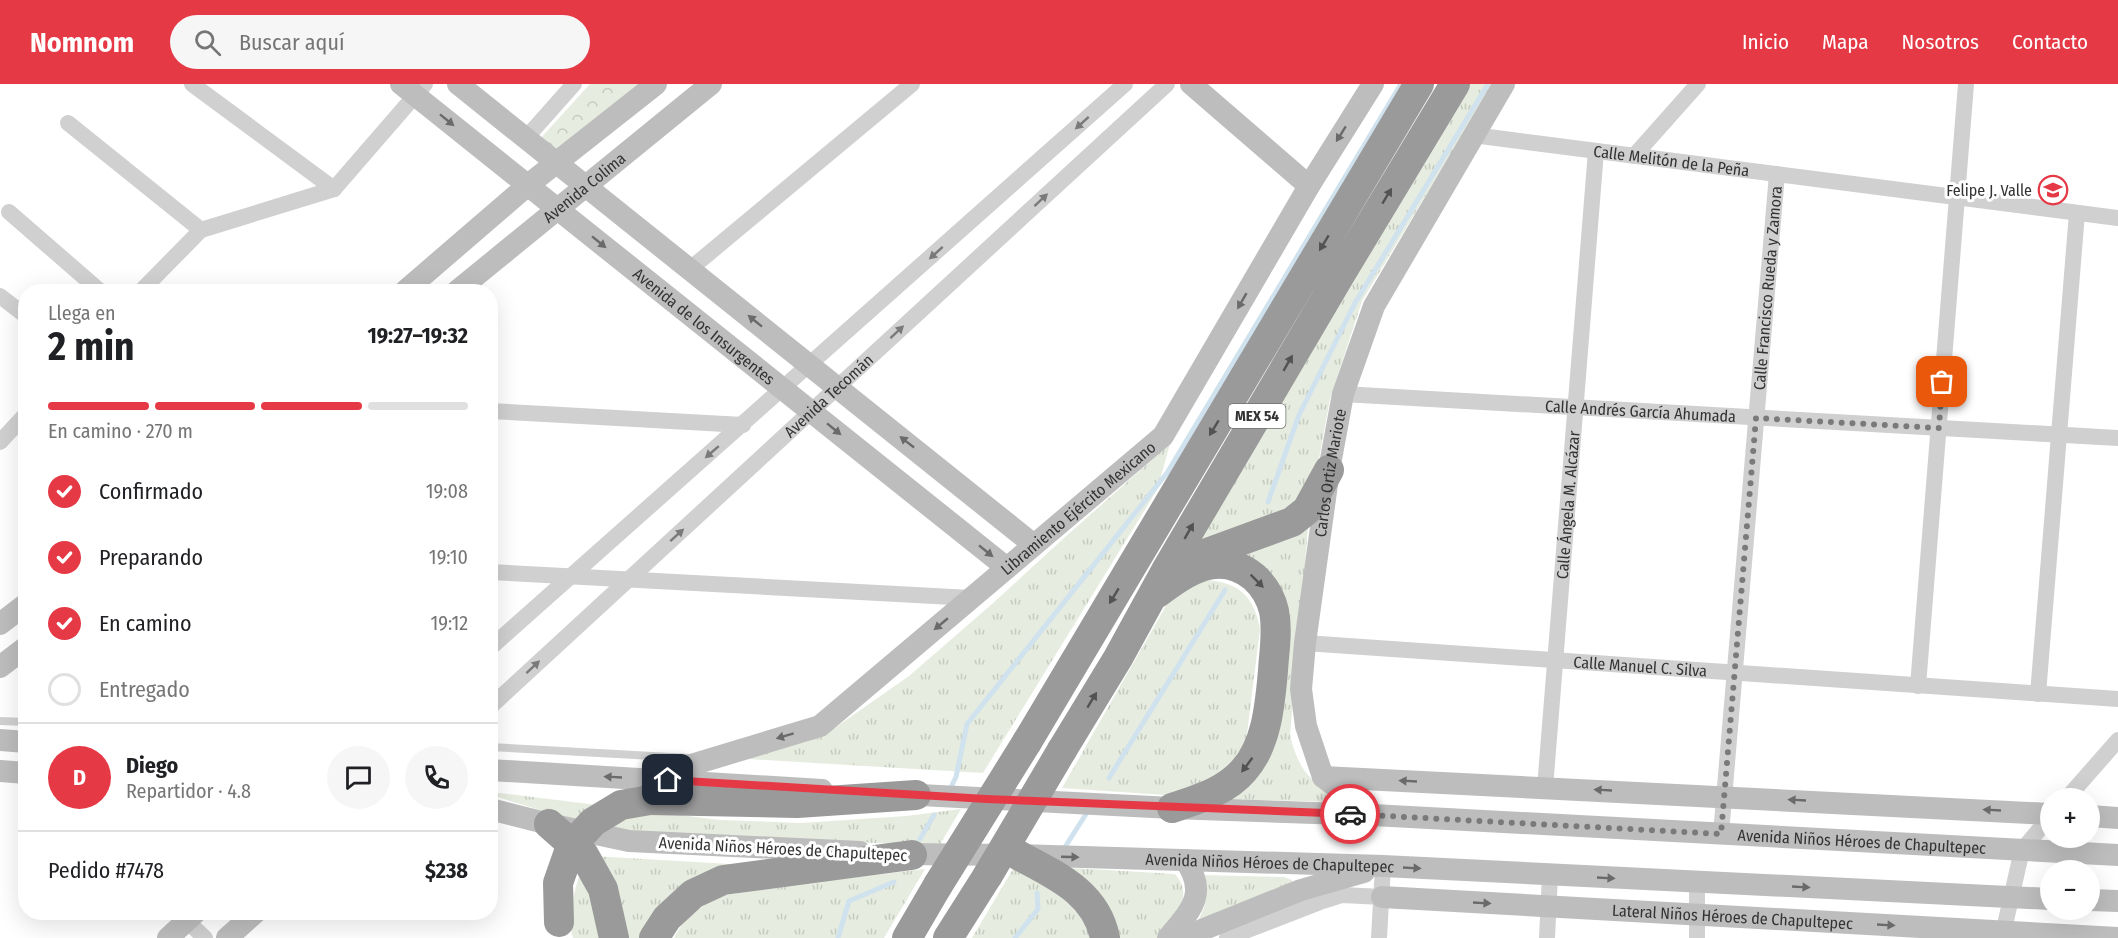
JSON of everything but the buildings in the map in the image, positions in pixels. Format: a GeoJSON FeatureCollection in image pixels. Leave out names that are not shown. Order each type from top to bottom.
{"type":"FeatureCollection","features":[{"type":"Feature","properties":{"kind":"highway","name":"MEX 54"},"geometry":{"type":"LineString","coordinates":[[907,938],[1027,742],[1419,84]]}},
{"type":"Feature","properties":{"kind":"highway","name":"MEX 54"},"geometry":{"type":"LineString","coordinates":[[948,938],[1118,658],[1168,567],[1340,274],[1455,84]]}},
{"type":"Feature","properties":{"kind":"highway"},"geometry":{"type":"LineString","coordinates":[[1168,567],[1292,522],[1307,510],[1329,470]]}},
{"type":"Feature","properties":{"kind":"highway"},"geometry":{"type":"LineString","coordinates":[[1151,597],[1194,569],[1218,563],[1233,564],[1260,582],[1269,595],[1274,612],[1276,634],[1271,692],[1263,735],[1255,755],[1238,776],[1218,792],[1172,808]]}},
{"type":"Feature","properties":{"kind":"highway"},"geometry":{"type":"LineString","coordinates":[[561,930],[558,883],[571,846],[593,822],[648,790],[797,803],[916,795]]}},
{"type":"Feature","properties":{"kind":"highway"},"geometry":{"type":"LineString","coordinates":[[549,824],[584,855],[603,889],[614,938]]}},
{"type":"Feature","properties":{"kind":"highway"},"geometry":{"type":"LineString","coordinates":[[654,938],[667,918],[693,894],[723,880],[912,855]]}},
{"type":"Feature","properties":{"kind":"highway"},"geometry":{"type":"LineString","coordinates":[[1018,855],[1058,876],[1076,890],[1101,921],[1105,938]]}},
{"type":"Feature","properties":{"kind":"street"},"geometry":{"type":"LineString","coordinates":[[192,84],[334,189]]}},
{"type":"Feature","properties":{"kind":"street"},"geometry":{"type":"LineString","coordinates":[[458,84],[1034,544]]}},
{"type":"Feature","properties":{"kind":"street"},"geometry":{"type":"LineString","coordinates":[[526,138],[574,84]]}},
{"type":"Feature","properties":{"kind":"street"},"geometry":{"type":"LineString","coordinates":[[413,284],[528,185],[656,84]]}},
{"type":"Feature","properties":{"kind":"street","name":"Avenida Colima"},"geometry":{"type":"LineString","coordinates":[[465,284],[711,84]]}},
{"type":"Feature","properties":{"kind":"street"},"geometry":{"type":"LineString","coordinates":[[690,269],[912,84]]}},
{"type":"Feature","properties":{"kind":"street","name":"Avenida Tecomán"},"geometry":{"type":"LineString","coordinates":[[498,641],[1125,84]]}},
{"type":"Feature","properties":{"kind":"street","name":"Avenida Tecomán"},"geometry":{"type":"LineString","coordinates":[[498,700],[1167,84]]}},
{"type":"Feature","properties":{"kind":"street"},"geometry":{"type":"LineString","coordinates":[[1191,84],[1309,186]]}},
{"type":"Feature","properties":{"kind":"street","name":"Libramiento Ejército Mexicano"},"geometry":{"type":"LineString","coordinates":[[648,790],[710,759],[820,726],[1163,436],[1309,186],[1372,84]]}},
{"type":"Feature","properties":{"kind":"street"},"geometry":{"type":"LineString","coordinates":[[1473,135],[1504,84]]}},
{"type":"Feature","properties":{"kind":"street"},"geometry":{"type":"LineString","coordinates":[[1634,156],[1698,84]]}},
{"type":"Feature","properties":{"kind":"street"},"geometry":{"type":"LineString","coordinates":[[1918,686],[1966,84]]}},
{"type":"Feature","properties":{"kind":"street"},"geometry":{"type":"LineString","coordinates":[[148,284],[201,230],[334,189],[414,88]]}},
{"type":"Feature","properties":{"kind":"street","name":"Avenida de los Insurgentes"},"geometry":{"type":"LineString","coordinates":[[414,88],[528,185],[1007,568]]}},
{"type":"Feature","properties":{"kind":"street"},"geometry":{"type":"LineString","coordinates":[[68,123],[201,230]]}},
{"type":"Feature","properties":{"kind":"street","name":"Calle Melitón de la Peña"},"geometry":{"type":"LineString","coordinates":[[1473,135],[2118,218]]}},
{"type":"Feature","properties":{"kind":"street","name":"Carlos Ortiz Mariote"},"geometry":{"type":"LineString","coordinates":[[1323,777],[1306,726],[1301,689],[1305,643],[1329,470],[1342,394],[1374,306],[1473,135]]}},
{"type":"Feature","properties":{"kind":"street","name":"Calle Ángela M. Alcázar"},"geometry":{"type":"LineString","coordinates":[[1545,788],[1596,151]]}},
{"type":"Feature","properties":{"kind":"street","name":"Calle Francisco Rueda y Zamora"},"geometry":{"type":"LineString","coordinates":[[1721,834],[1776,174]]}},
{"type":"Feature","properties":{"kind":"street"},"geometry":{"type":"LineString","coordinates":[[9,212],[92,284]]}},
{"type":"Feature","properties":{"kind":"street"},"geometry":{"type":"LineString","coordinates":[[2038,694],[2077,213]]}},
{"type":"Feature","properties":{"kind":"street"},"geometry":{"type":"LineString","coordinates":[[0,296],[18,310]]}},
{"type":"Feature","properties":{"kind":"street","name":"Calle Andrés García Ahumada"},"geometry":{"type":"LineString","coordinates":[[1342,394],[2118,438]]}},
{"type":"Feature","properties":{"kind":"street"},"geometry":{"type":"LineString","coordinates":[[498,411],[743,425]]}},
{"type":"Feature","properties":{"kind":"street"},"geometry":{"type":"LineString","coordinates":[[0,442],[18,423]]}},
{"type":"Feature","properties":{"kind":"street"},"geometry":{"type":"LineString","coordinates":[[915,493],[942,469]]}},
{"type":"Feature","properties":{"kind":"street"},"geometry":{"type":"LineString","coordinates":[[498,572],[971,598]]}},
{"type":"Feature","properties":{"kind":"street"},"geometry":{"type":"LineString","coordinates":[[0,624],[18,610]]}},
{"type":"Feature","properties":{"kind":"street","name":"Calle Manuel C. Silva"},"geometry":{"type":"LineString","coordinates":[[1305,643],[2118,699]]}},
{"type":"Feature","properties":{"kind":"street"},"geometry":{"type":"LineString","coordinates":[[0,667],[18,653]]}},
{"type":"Feature","properties":{"kind":"street"},"geometry":{"type":"LineString","coordinates":[[0,735],[18,740]]}},
{"type":"Feature","properties":{"kind":"street"},"geometry":{"type":"LineString","coordinates":[[2076,788],[2118,740]]}},
{"type":"Feature","properties":{"kind":"street"},"geometry":{"type":"LineString","coordinates":[[0,771],[18,772]]}},
{"type":"Feature","properties":{"kind":"street"},"geometry":{"type":"LineString","coordinates":[[498,771],[648,790]]}},
{"type":"Feature","properties":{"kind":"street"},"geometry":{"type":"LineString","coordinates":[[1323,777],[2040,814]]}},
{"type":"Feature","properties":{"kind":"street"},"geometry":{"type":"LineString","coordinates":[[1323,777],[1373,815]]}},
{"type":"Feature","properties":{"kind":"street","name":"Avenida Niños Héroes de Chapultepec"},"geometry":{"type":"LineString","coordinates":[[916,795],[1373,815],[2022,850],[2040,848]]}},
{"type":"Feature","properties":{"kind":"street","name":"Avenida Niños Héroes de Chapultepec"},"geometry":{"type":"LineString","coordinates":[[498,810],[629,841],[912,855],[1018,855],[1383,866],[2040,898]]}},
{"type":"Feature","properties":{"kind":"street"},"geometry":{"type":"LineString","coordinates":[[2100,817],[2118,818]]}},
{"type":"Feature","properties":{"kind":"street"},"geometry":{"type":"LineString","coordinates":[[2003,935],[2022,850],[2040,828]]}},
{"type":"Feature","properties":{"kind":"street","name":"Avenida Niños Héroes de Chapultepec"},"geometry":{"type":"LineString","coordinates":[[2082,848],[2118,855]]}},
{"type":"Feature","properties":{"kind":"street"},"geometry":{"type":"LineString","coordinates":[[1168,938],[1190,912],[1196,900],[1195,878],[1185,860]]}},
{"type":"Feature","properties":{"kind":"street"},"geometry":{"type":"LineString","coordinates":[[1234,931],[1300,890],[1383,866],[1379,938]]}},
{"type":"Feature","properties":{"kind":"street"},"geometry":{"type":"LineString","coordinates":[[1547,938],[1550,875]]}},
{"type":"Feature","properties":{"kind":"street"},"geometry":{"type":"LineString","coordinates":[[1697,882],[1697,938]]}},
{"type":"Feature","properties":{"kind":"street"},"geometry":{"type":"LineString","coordinates":[[1182,938],[1234,931],[1342,895],[1382,897]]}},
{"type":"Feature","properties":{"kind":"street","name":"Lateral Niños Héroes de Chapultepec"},"geometry":{"type":"LineString","coordinates":[[1382,897],[1697,914],[2003,935],[2118,938]]}},
{"type":"Feature","properties":{"kind":"street"},"geometry":{"type":"LineString","coordinates":[[2100,900],[2118,901]]}},
{"type":"Feature","properties":{"kind":"street"},"geometry":{"type":"LineString","coordinates":[[168,938],[188,920]]}},
{"type":"Feature","properties":{"kind":"street"},"geometry":{"type":"LineString","coordinates":[[193,920],[205,938]]}},
{"type":"Feature","properties":{"kind":"street"},"geometry":{"type":"LineString","coordinates":[[227,938],[247,920]]}},
{"type":"Feature","properties":{"kind":"lane"},"geometry":{"type":"LineString","coordinates":[[0,735],[18,726]]}},
{"type":"Feature","properties":{"kind":"lane"},"geometry":{"type":"LineString","coordinates":[[498,747],[710,759]]}},
{"type":"Feature","properties":{"kind":"green space"},"geometry":{"type":"Polygon","coordinates":[[[590,84],[645,84],[557,156],[538,141],[590,84]]]}},
{"type":"Feature","properties":{"kind":"green space"},"geometry":{"type":"Polygon","coordinates":[[[1466,84],[1493,84],[1362,301],[1330,399],[1316,475],[1296,508],[1188,552],[1466,84]]]}},
{"type":"Feature","properties":{"kind":"green space"},"geometry":{"type":"Polygon","coordinates":[[[1170,444],[1157,490],[983,773],[748,759],[829,732],[909,676],[1170,444]]]}},
{"type":"Feature","properties":{"kind":"green space"},"geometry":{"type":"Polygon","coordinates":[[[1308,528],[1290,735],[1297,758],[1307,774],[1341,802],[1223,799],[1287,641],[1235,561],[1255,542],[1308,528]]]}},
{"type":"Feature","properties":{"kind":"green space"},"geometry":{"type":"Polygon","coordinates":[[[1207,580],[1228,584],[1243,593],[1254,608],[1260,629],[1247,734],[1241,754],[1230,768],[1185,792],[1165,795],[1062,788],[1167,604],[1178,592],[1207,580]]]}},
{"type":"Feature","properties":{"kind":"green space"},"geometry":{"type":"Polygon","coordinates":[[[498,793],[720,820],[802,823],[906,816],[961,809],[939,846],[637,832],[566,818],[498,797],[498,793]]]}},
{"type":"Feature","properties":{"kind":"green space"},"geometry":{"type":"Polygon","coordinates":[[[592,856],[764,866],[646,938],[624,938],[592,856]]]}},
{"type":"Feature","properties":{"kind":"green space"},"geometry":{"type":"Polygon","coordinates":[[[1054,867],[1175,874],[1183,891],[1180,908],[1157,938],[1114,938],[1054,867]]]}},
{"type":"Feature","properties":{"kind":"green space"},"geometry":{"type":"Polygon","coordinates":[[[581,869],[589,879],[603,938],[573,938],[571,912],[581,869]]]}},
{"type":"Feature","properties":{"kind":"green space"},"geometry":{"type":"Polygon","coordinates":[[[925,869],[884,938],[674,938],[685,921],[698,909],[732,892],[925,869]]]}},
{"type":"Feature","properties":{"kind":"green space"},"geometry":{"type":"Polygon","coordinates":[[[1013,869],[1069,896],[1093,938],[972,938],[1013,869]]]}},
{"type":"Feature","properties":{"kind":"green space"},"geometry":{"type":"Polygon","coordinates":[[[1203,875],[1284,877],[1292,880],[1292,884],[1195,925],[1202,913],[1205,901],[1206,889],[1203,875]]]}},
{"type":"Feature","properties":{"kind":"waterway"},"geometry":{"type":"LineString","coordinates":[[952,785],[956,777],[967,724],[1167,473],[1401,84]]}},
{"type":"Feature","properties":{"kind":"waterway"},"geometry":{"type":"LineString","coordinates":[[1268,502],[1299,415],[1355,303],[1488,84]]}},
{"type":"Feature","properties":{"kind":"waterway"},"geometry":{"type":"LineString","coordinates":[[1109,778],[1225,590]]}},
{"type":"Feature","properties":{"kind":"waterway"},"geometry":{"type":"LineString","coordinates":[[1065,847],[1088,811]]}},
{"type":"Feature","properties":{"kind":"waterway"},"geometry":{"type":"LineString","coordinates":[[920,839],[934,815]]}},
{"type":"Feature","properties":{"kind":"waterway"},"geometry":{"type":"LineString","coordinates":[[838,938],[849,901],[894,882]]}},
{"type":"Feature","properties":{"kind":"waterway"},"geometry":{"type":"LineString","coordinates":[[1015,938],[1038,909],[1037,893]]}},
{"type":"Feature","properties":{"kind":"way so far"},"geometry":{"type":"LineString","coordinates":[[1350,814],[1721,834],[1756,418],[1939,428],[1942,382]]}},
{"type":"Feature","properties":{"kind":"place","name":"Felipe J. Valle"},"geometry":{"type":"Point","coordinates":[2053,190]}},
{"type":"Feature","properties":{"kind":"route"},"geometry":{"type":"LineString","coordinates":[[668,780],[986,799],[1350,814]]}}]}
